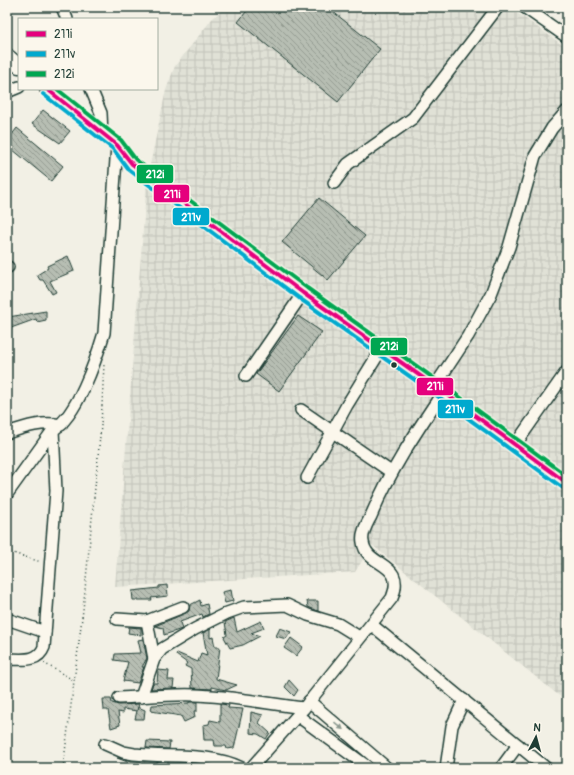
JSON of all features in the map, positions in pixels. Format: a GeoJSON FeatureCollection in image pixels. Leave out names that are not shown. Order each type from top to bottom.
{"type":"FeatureCollection","features":[{"type":"Feature","properties":{"kind":"main road"},"geometry":{"type":"LineString","coordinates":[[7,56],[18,65]]}},
{"type":"Feature","properties":{"kind":"main road"},"geometry":{"type":"LineString","coordinates":[[48,90],[117,145],[131,163],[303,293],[439,389],[567,483]]}},
{"type":"Feature","properties":{"kind":"street"},"geometry":{"type":"LineString","coordinates":[[62,7],[67,18]]}},
{"type":"Feature","properties":{"kind":"street"},"geometry":{"type":"LineString","coordinates":[[334,183],[348,164],[413,118],[498,7]]}},
{"type":"Feature","properties":{"kind":"street"},"geometry":{"type":"LineString","coordinates":[[524,7],[567,37]]}},
{"type":"Feature","properties":{"kind":"street"},"geometry":{"type":"LineString","coordinates":[[7,92],[18,87]]}},
{"type":"Feature","properties":{"kind":"street"},"geometry":{"type":"LineString","coordinates":[[91,90],[101,113],[102,134]]}},
{"type":"Feature","properties":{"kind":"street"},"geometry":{"type":"LineString","coordinates":[[252,768],[304,708],[359,637],[372,625],[392,598],[396,581],[394,575],[366,551],[362,535],[392,472],[483,310],[503,264],[535,156],[552,128],[567,111]]}},
{"type":"Feature","properties":{"kind":"street"},"geometry":{"type":"LineString","coordinates":[[7,494],[72,410],[98,355],[104,334],[117,145]]}},
{"type":"Feature","properties":{"kind":"street"},"geometry":{"type":"LineString","coordinates":[[246,376],[303,293]]}},
{"type":"Feature","properties":{"kind":"street"},"geometry":{"type":"LineString","coordinates":[[307,478],[382,348]]}},
{"type":"Feature","properties":{"kind":"street"},"geometry":{"type":"LineString","coordinates":[[515,444],[567,371]]}},
{"type":"Feature","properties":{"kind":"street"},"geometry":{"type":"LineString","coordinates":[[301,410],[392,472]]}},
{"type":"Feature","properties":{"kind":"street"},"geometry":{"type":"LineString","coordinates":[[7,433],[26,426],[45,423],[57,428]]}},
{"type":"Feature","properties":{"kind":"street"},"geometry":{"type":"LineString","coordinates":[[7,659],[36,658],[42,653],[44,647],[49,565],[56,491],[57,428]]}},
{"type":"Feature","properties":{"kind":"street"},"geometry":{"type":"LineString","coordinates":[[141,697],[154,660],[160,650],[227,613],[244,608],[287,604],[308,615],[338,624],[359,637]]}},
{"type":"Feature","properties":{"kind":"street"},"geometry":{"type":"LineString","coordinates":[[117,619],[147,621],[183,607]]}},
{"type":"Feature","properties":{"kind":"street"},"geometry":{"type":"LineString","coordinates":[[7,619],[45,632]]}},
{"type":"Feature","properties":{"kind":"street"},"geometry":{"type":"LineString","coordinates":[[147,621],[154,660]]}},
{"type":"Feature","properties":{"kind":"street"},"geometry":{"type":"LineString","coordinates":[[372,625],[546,768]]}},
{"type":"Feature","properties":{"kind":"street"},"geometry":{"type":"LineString","coordinates":[[119,698],[195,695],[255,700],[274,705],[304,708],[358,742],[387,768]]}},
{"type":"Feature","properties":{"kind":"street"},"geometry":{"type":"LineString","coordinates":[[446,768],[452,726],[464,700]]}},
{"type":"Feature","properties":{"kind":"street"},"geometry":{"type":"LineString","coordinates":[[304,708],[350,754],[369,768]]}},
{"type":"Feature","properties":{"kind":"street"},"geometry":{"type":"LineString","coordinates":[[350,754],[358,742]]}},
{"type":"Feature","properties":{"kind":"street"},"geometry":{"type":"LineString","coordinates":[[104,744],[123,752],[134,754],[210,758],[228,762],[242,768]]}},
{"type":"Feature","properties":{"kind":"street"},"geometry":{"type":"LineString","coordinates":[[501,768],[518,746]]}},
{"type":"Feature","properties":{"kind":"path"},"geometry":{"type":"LineString","coordinates":[[63,768],[70,725],[73,680],[83,610],[101,426],[105,357]]}},
{"type":"Feature","properties":{"kind":"path"},"geometry":{"type":"LineString","coordinates":[[7,551],[49,565]]}},
{"type":"Feature","properties":{"kind":"path"},"geometry":{"type":"LineString","coordinates":[[36,658],[73,680]]}},
{"type":"Feature","properties":{"kind":"shaded area"},"geometry":{"type":"Polygon","coordinates":[[[225,7],[509,7],[567,48],[567,702],[372,545],[355,572],[115,587],[147,179],[166,90],[175,66],[212,19],[225,7]]]}},
{"type":"Feature","properties":{"kind":"building"},"geometry":{"type":"Polygon","coordinates":[[[250,7],[327,7],[380,49],[338,102],[238,22],[250,7]]]}},
{"type":"Feature","properties":{"kind":"building"},"geometry":{"type":"Polygon","coordinates":[[[43,110],[70,131],[60,143],[32,124],[43,110]]]}},
{"type":"Feature","properties":{"kind":"building"},"geometry":{"type":"Polygon","coordinates":[[[17,128],[63,166],[51,181],[7,145],[7,141],[17,128]]]}},
{"type":"Feature","properties":{"kind":"building"},"geometry":{"type":"Polygon","coordinates":[[[319,198],[365,236],[328,280],[282,242],[319,198]]]}},
{"type":"Feature","properties":{"kind":"building"},"geometry":{"type":"Polygon","coordinates":[[[68,256],[74,271],[50,281],[56,292],[52,294],[43,280],[40,280],[37,275],[48,268],[47,266],[68,256]]]}},
{"type":"Feature","properties":{"kind":"building"},"geometry":{"type":"Polygon","coordinates":[[[46,311],[46,320],[37,322],[36,319],[11,328],[8,317],[46,311]]]}},
{"type":"Feature","properties":{"kind":"building"},"geometry":{"type":"Polygon","coordinates":[[[298,316],[322,332],[279,391],[256,374],[298,316]]]}},
{"type":"Feature","properties":{"kind":"building"},"geometry":{"type":"Polygon","coordinates":[[[167,585],[168,596],[151,598],[152,600],[133,600],[132,591],[159,588],[159,586],[167,585]]]}},
{"type":"Feature","properties":{"kind":"building"},"geometry":{"type":"Polygon","coordinates":[[[231,590],[233,601],[225,603],[222,592],[231,590]]]}},
{"type":"Feature","properties":{"kind":"building"},"geometry":{"type":"Polygon","coordinates":[[[200,600],[201,606],[207,604],[209,614],[203,617],[202,614],[180,622],[182,629],[164,635],[163,628],[155,626],[186,613],[189,611],[190,605],[200,600]]]}},
{"type":"Feature","properties":{"kind":"building"},"geometry":{"type":"Polygon","coordinates":[[[307,601],[318,601],[318,611],[308,607],[307,601]]]}},
{"type":"Feature","properties":{"kind":"building"},"geometry":{"type":"Polygon","coordinates":[[[234,618],[237,632],[261,621],[264,628],[251,633],[260,636],[243,645],[230,648],[224,637],[227,635],[225,622],[234,618]]]}},
{"type":"Feature","properties":{"kind":"building"},"geometry":{"type":"Polygon","coordinates":[[[129,627],[141,628],[141,635],[128,633],[129,627]]]}},
{"type":"Feature","properties":{"kind":"building"},"geometry":{"type":"Polygon","coordinates":[[[280,628],[291,632],[286,639],[276,636],[280,628]]]}},
{"type":"Feature","properties":{"kind":"building"},"geometry":{"type":"Polygon","coordinates":[[[211,629],[210,638],[213,637],[215,647],[220,647],[216,679],[237,685],[226,690],[212,687],[212,689],[192,688],[191,669],[185,666],[187,663],[176,655],[177,653],[198,662],[201,653],[207,655],[203,633],[211,629]]]}},
{"type":"Feature","properties":{"kind":"building"},"geometry":{"type":"Polygon","coordinates":[[[291,638],[303,647],[296,656],[284,648],[291,638]]]}},
{"type":"Feature","properties":{"kind":"building"},"geometry":{"type":"Polygon","coordinates":[[[143,639],[147,658],[142,667],[144,667],[138,683],[123,681],[128,662],[114,660],[115,654],[141,653],[138,640],[143,639]]]}},
{"type":"Feature","properties":{"kind":"building"},"geometry":{"type":"Polygon","coordinates":[[[158,670],[169,671],[168,680],[174,680],[173,688],[151,689],[153,683],[157,683],[158,670]]]}},
{"type":"Feature","properties":{"kind":"building"},"geometry":{"type":"Polygon","coordinates":[[[289,680],[298,690],[294,696],[285,687],[289,680]]]}},
{"type":"Feature","properties":{"kind":"building"},"geometry":{"type":"Polygon","coordinates":[[[103,699],[111,699],[112,703],[119,705],[139,704],[137,711],[123,709],[123,713],[118,712],[120,725],[111,728],[108,710],[104,710],[103,699]]]}},
{"type":"Feature","properties":{"kind":"building"},"geometry":{"type":"Polygon","coordinates":[[[197,702],[197,711],[194,711],[195,717],[184,722],[181,716],[151,711],[152,705],[197,702]]]}},
{"type":"Feature","properties":{"kind":"building"},"geometry":{"type":"Polygon","coordinates":[[[220,704],[229,705],[228,708],[243,709],[234,748],[227,749],[226,746],[215,746],[214,740],[204,740],[203,725],[209,724],[210,720],[220,722],[220,704]]]}},
{"type":"Feature","properties":{"kind":"building"},"geometry":{"type":"Polygon","coordinates":[[[138,707],[145,710],[144,719],[135,719],[138,707]]]}},
{"type":"Feature","properties":{"kind":"building"},"geometry":{"type":"Polygon","coordinates":[[[251,712],[263,715],[259,723],[270,733],[266,739],[258,734],[250,733],[251,712]]]}},
{"type":"Feature","properties":{"kind":"building"},"geometry":{"type":"Polygon","coordinates":[[[147,741],[170,742],[169,749],[146,748],[147,741]]]}},
{"type":"Feature","properties":{"kind":"building"},"geometry":{"type":"Polygon","coordinates":[[[117,758],[133,761],[158,762],[156,768],[129,768],[130,763],[117,758]]]}},
{"type":"Feature","properties":{"kind":"transit line","name":"211i"},"geometry":{"type":"LineString","coordinates":[[48,90],[117,145],[132,164],[303,293],[443,392],[567,483]]}},
{"type":"Feature","properties":{"kind":"transit line","name":"212i"},"geometry":{"type":"LineString","coordinates":[[58,90],[121,140],[136,160],[307,288],[446,387],[567,476]]}},
{"type":"Feature","properties":{"kind":"transit line","name":"211v"},"geometry":{"type":"LineString","coordinates":[[43,94],[113,149],[128,169],[299,298],[439,397],[563,488]]}}]}
